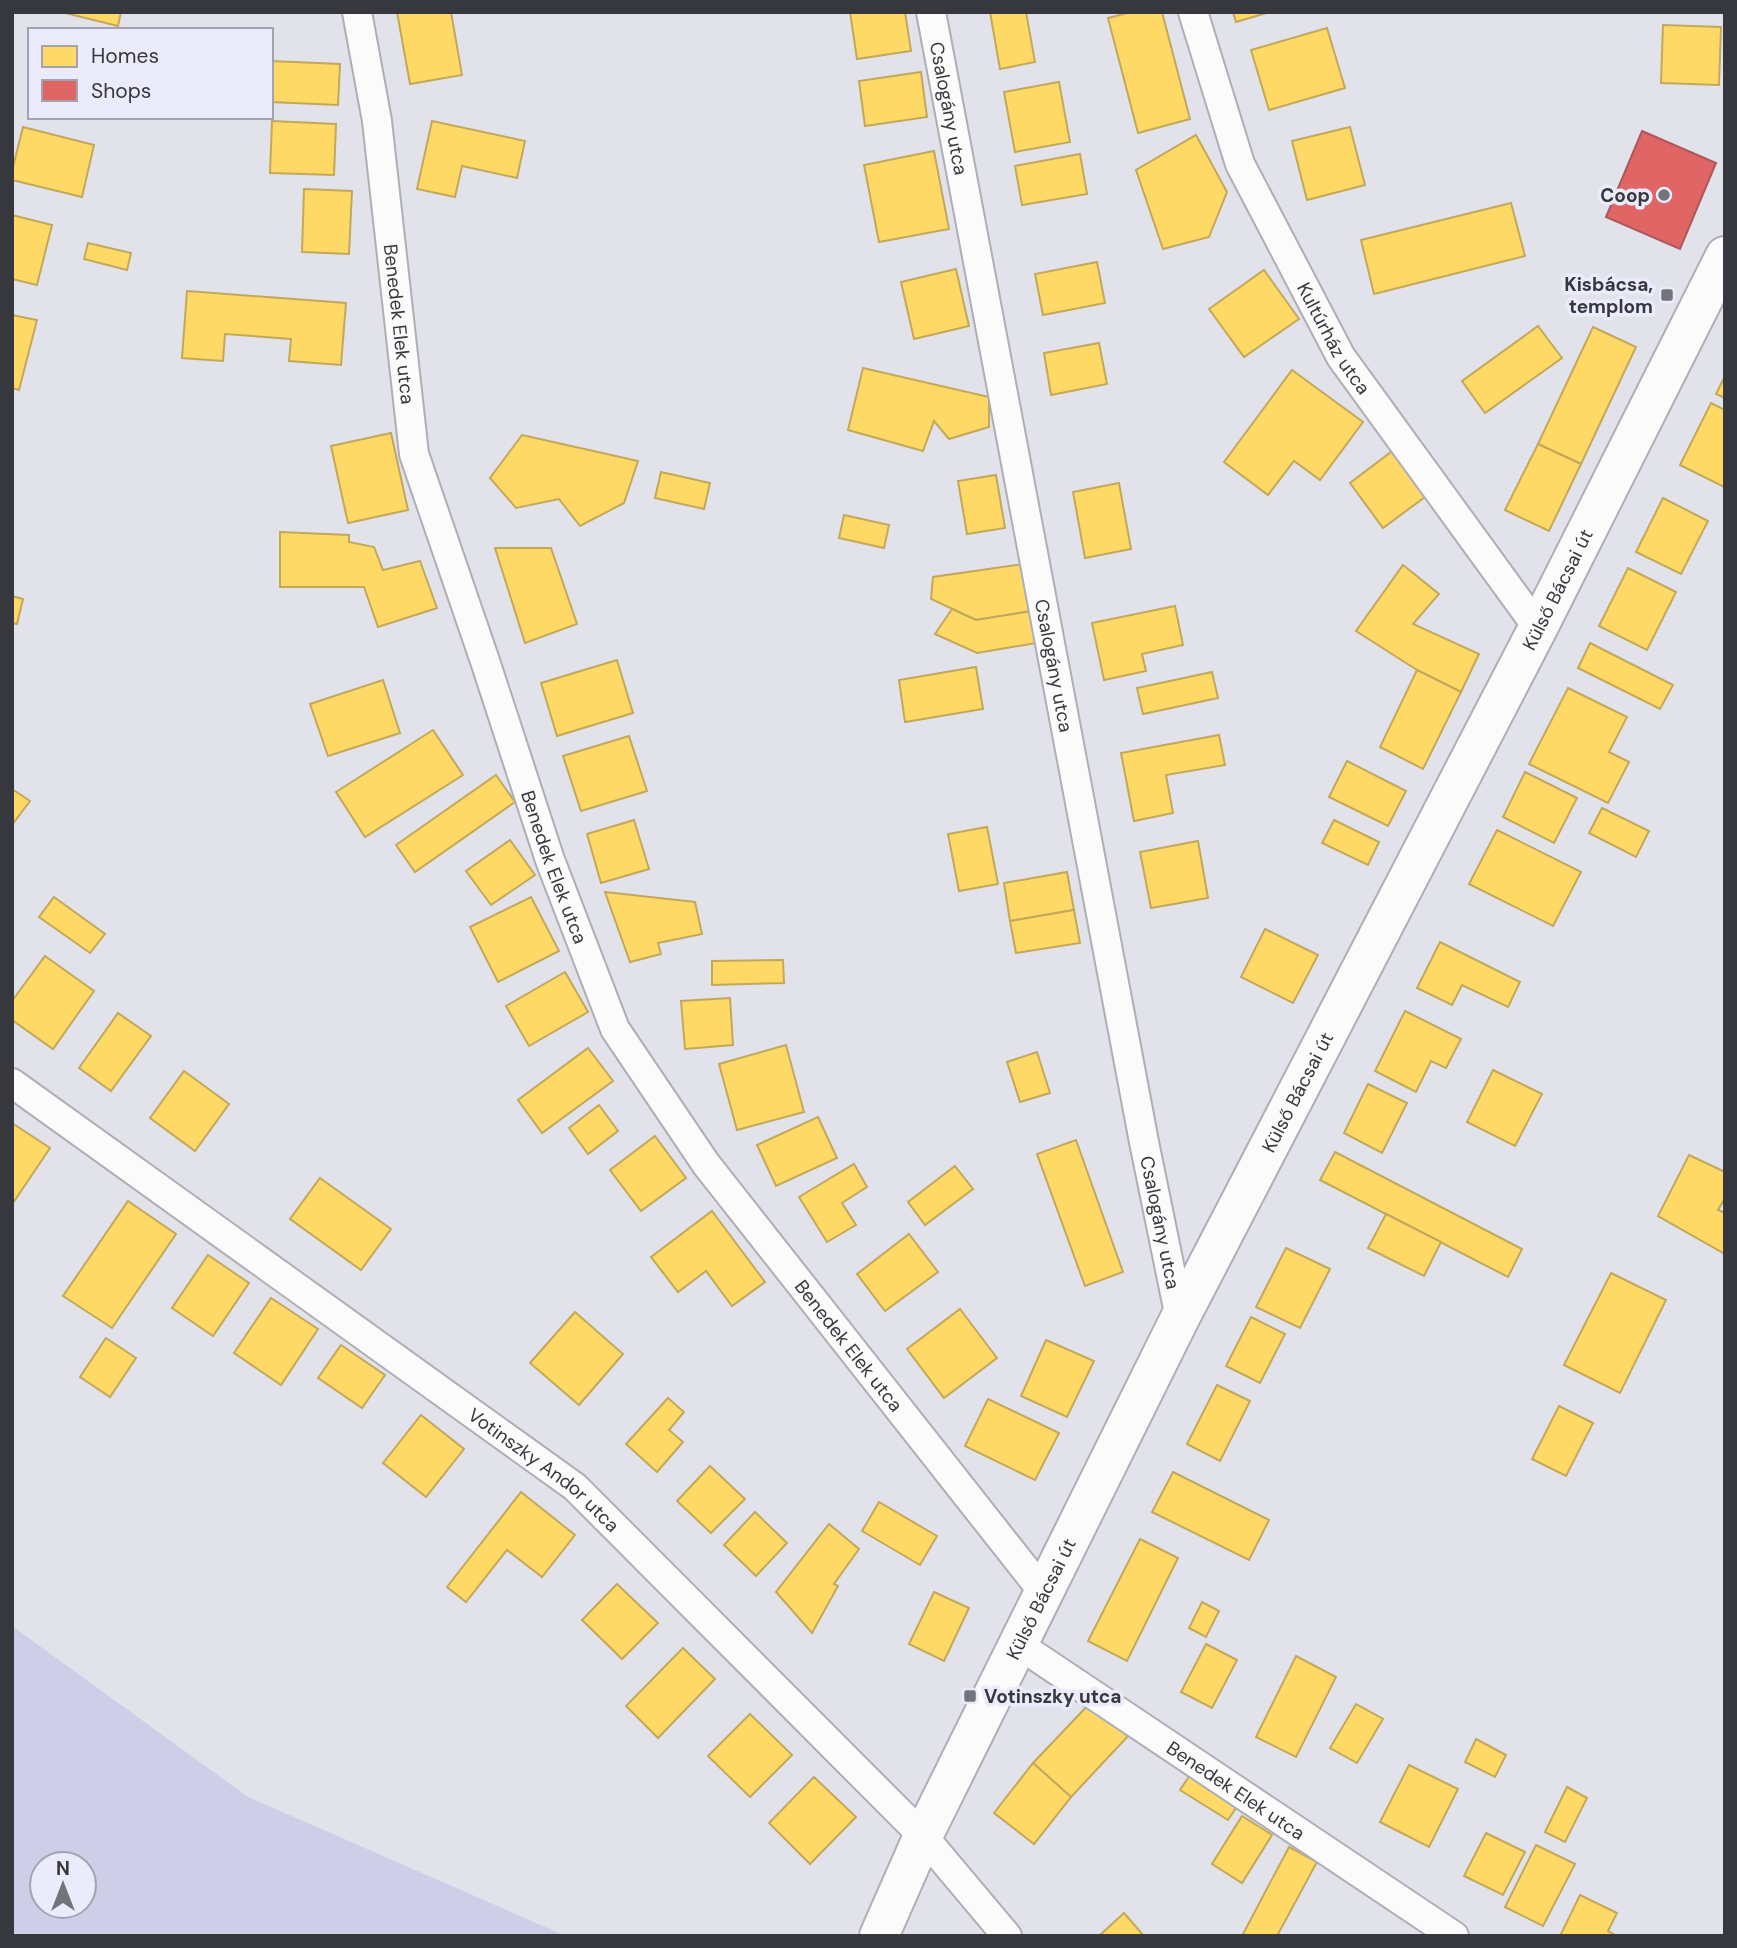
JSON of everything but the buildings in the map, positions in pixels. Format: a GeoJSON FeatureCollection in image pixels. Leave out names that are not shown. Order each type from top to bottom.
{"type":"FeatureCollection","features":[{"type":"Feature","properties":{"kind":"main road","name":"Külső Bácsai út"},"geometry":{"type":"LineString","coordinates":[[879,1936],[923,1836],[1180,1318],[1538,628],[1725,256]]}},
{"type":"Feature","properties":{"kind":"street","name":"Benedek Elek utca"},"geometry":{"type":"LineString","coordinates":[[357,12],[377,121],[414,454],[550,860],[615,1029],[706,1164],[1044,1593]]}},
{"type":"Feature","properties":{"kind":"street","name":"Csalogány utca"},"geometry":{"type":"LineString","coordinates":[[931,12],[1180,1318]]}},
{"type":"Feature","properties":{"kind":"street","name":"Kultúrház utca"},"geometry":{"type":"LineString","coordinates":[[1193,12],[1240,164],[1341,357],[1538,628]]}},
{"type":"Feature","properties":{"kind":"street","name":"Votinszky Andor utca"},"geometry":{"type":"LineString","coordinates":[[12,1083],[575,1487],[923,1836],[1007,1936]]}},
{"type":"Feature","properties":{"kind":"street","name":"Benedek Elek utca"},"geometry":{"type":"LineString","coordinates":[[1018,1644],[1454,1936]]}},
{"type":"Feature","properties":{"kind":"shaded area"},"geometry":{"type":"Polygon","coordinates":[[[12,1626],[248,1797],[566,1936],[12,1936],[12,1626]]]}},
{"type":"Feature","properties":{"kind":"place","name":"Coop"},"geometry":{"type":"Point","coordinates":[1664,195]}},
{"type":"Feature","properties":{"kind":"place","name":"Kisbácsa, templom"},"geometry":{"type":"Point","coordinates":[1667,295]}},
{"type":"Feature","properties":{"kind":"place","name":"Votinszky utca"},"geometry":{"type":"Point","coordinates":[970,1696]}}]}
